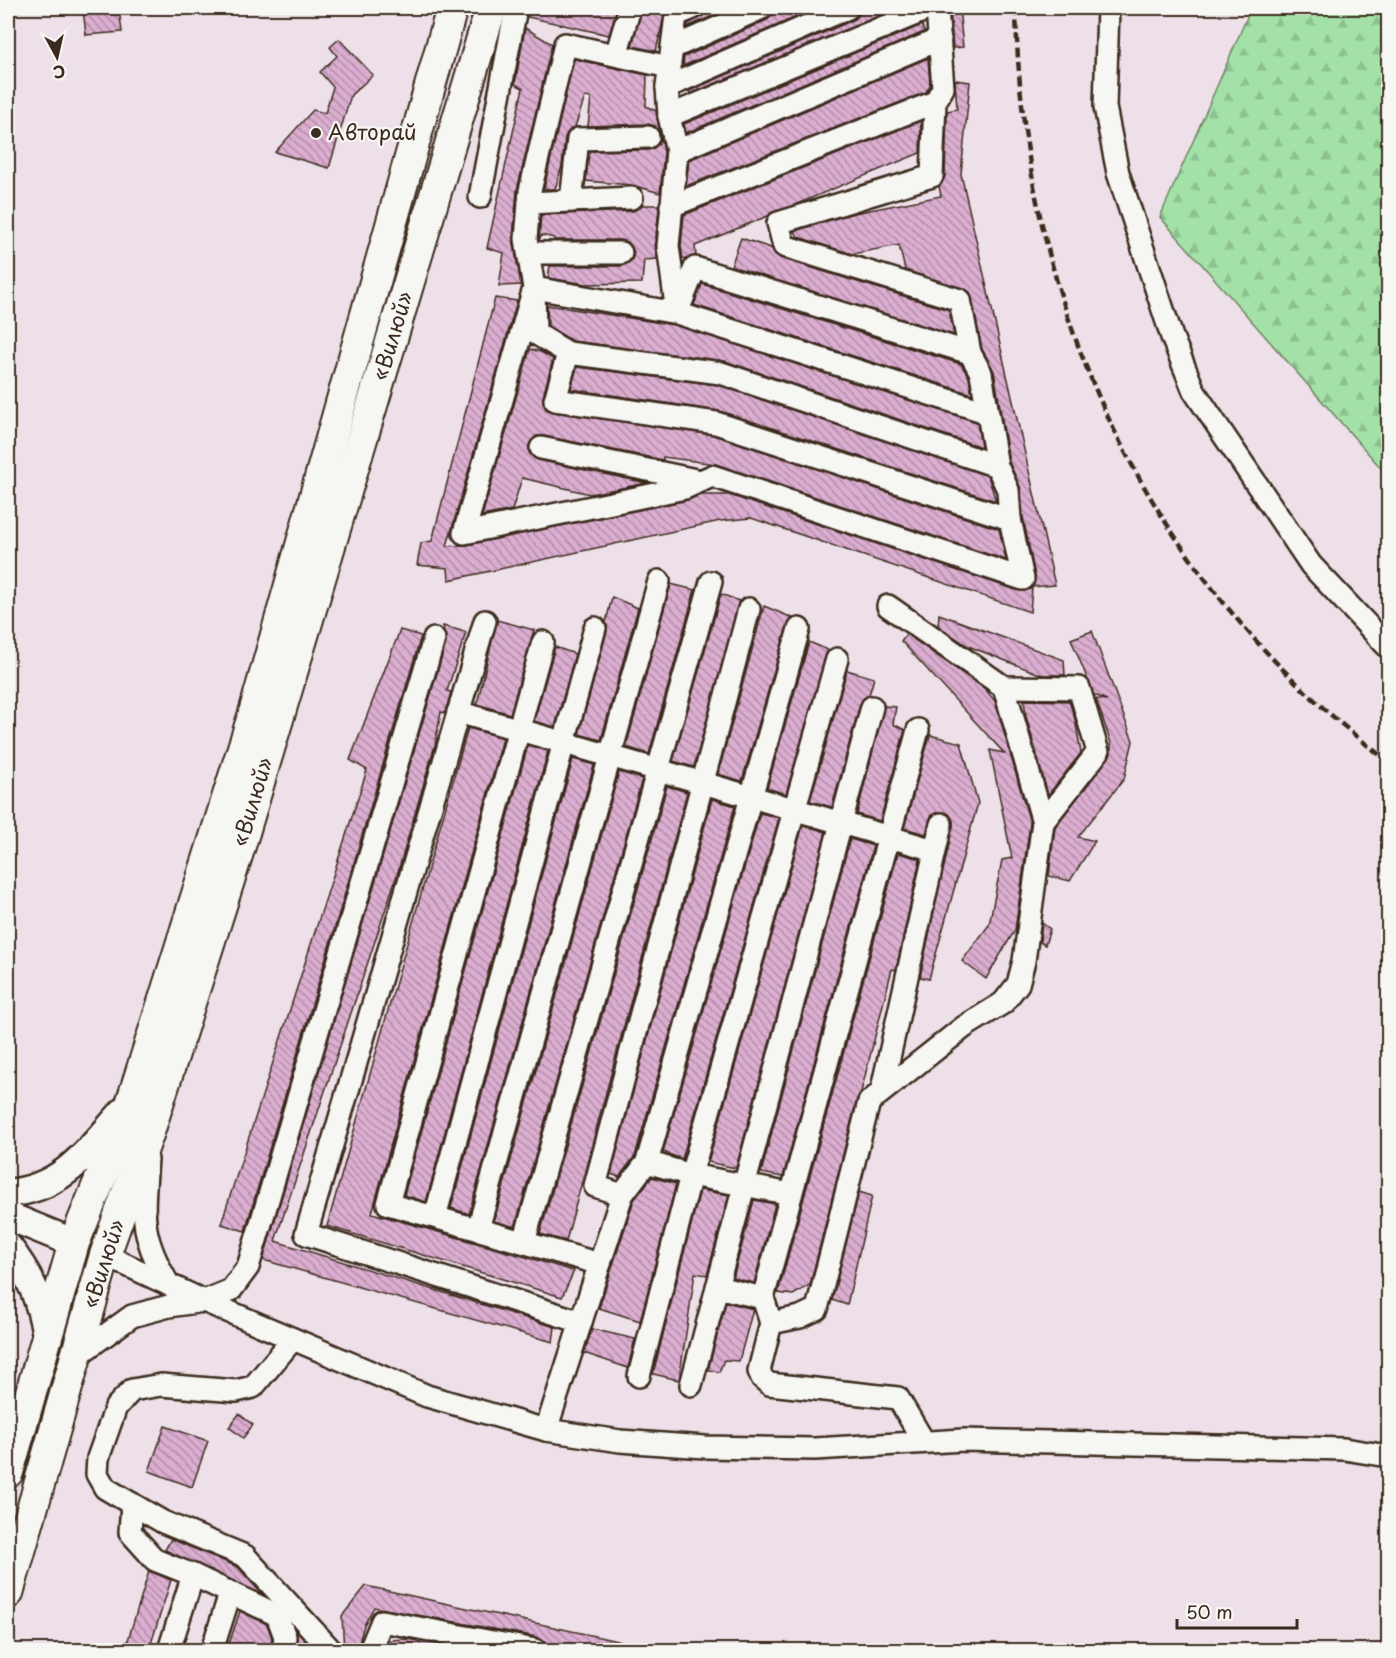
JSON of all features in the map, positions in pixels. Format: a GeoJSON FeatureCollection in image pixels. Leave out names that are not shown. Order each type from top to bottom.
{"type":"FeatureCollection","features":[{"type":"Feature","properties":{"kind":"highway","name":"«Вилюй»"},"geometry":{"type":"LineString","coordinates":[[8,1473],[74,1243],[131,1104],[254,713],[452,8]]}},
{"type":"Feature","properties":{"kind":"highway","name":"«Вилюй»"},"geometry":{"type":"LineString","coordinates":[[8,1593],[105,1255],[149,1132],[243,835],[491,8]]}},
{"type":"Feature","properties":{"kind":"highway"},"geometry":{"type":"LineString","coordinates":[[74,1243],[105,1255]]}},
{"type":"Feature","properties":{"kind":"main road"},"geometry":{"type":"LineString","coordinates":[[8,1193],[27,1192],[69,1172],[131,1104]]}},
{"type":"Feature","properties":{"kind":"main road"},"geometry":{"type":"LineString","coordinates":[[8,1216],[74,1243]]}},
{"type":"Feature","properties":{"kind":"main road"},"geometry":{"type":"LineString","coordinates":[[8,1247],[29,1276],[41,1302],[47,1337]]}},
{"type":"Feature","properties":{"kind":"street"},"geometry":{"type":"LineString","coordinates":[[480,197],[516,8]]}},
{"type":"Feature","properties":{"kind":"street"},"geometry":{"type":"LineString","coordinates":[[616,56],[630,8]]}},
{"type":"Feature","properties":{"kind":"street"},"geometry":{"type":"LineString","coordinates":[[677,312],[668,246],[677,152],[669,116],[669,67],[676,15],[693,8]]}},
{"type":"Feature","properties":{"kind":"street"},"geometry":{"type":"LineString","coordinates":[[669,67],[762,8]]}},
{"type":"Feature","properties":{"kind":"street"},"geometry":{"type":"LineString","coordinates":[[848,8],[669,67],[565,44],[529,203],[526,239],[534,288],[535,333],[568,353],[721,373],[997,466]]}},
{"type":"Feature","properties":{"kind":"street"},"geometry":{"type":"LineString","coordinates":[[669,116],[930,8]]}},
{"type":"Feature","properties":{"kind":"street"},"geometry":{"type":"LineString","coordinates":[[534,288],[464,533],[685,488],[712,476],[1023,579],[1010,519],[1008,489],[997,466],[981,373],[970,353],[960,300],[784,246],[778,223],[932,176],[935,102],[943,88],[937,8]]}},
{"type":"Feature","properties":{"kind":"street"},"geometry":{"type":"LineString","coordinates":[[1108,8],[1105,107],[1118,174],[1172,337],[1194,391],[1311,565],[1389,647]]}},
{"type":"Feature","properties":{"kind":"street"},"geometry":{"type":"LineString","coordinates":[[677,152],[940,39]]}},
{"type":"Feature","properties":{"kind":"street"},"geometry":{"type":"LineString","coordinates":[[671,206],[935,102]]}},
{"type":"Feature","properties":{"kind":"street"},"geometry":{"type":"LineString","coordinates":[[571,201],[578,139],[648,137]]}},
{"type":"Feature","properties":{"kind":"street"},"geometry":{"type":"LineString","coordinates":[[529,203],[632,198]]}},
{"type":"Feature","properties":{"kind":"street"},"geometry":{"type":"LineString","coordinates":[[528,253],[621,253]]}},
{"type":"Feature","properties":{"kind":"street"},"geometry":{"type":"LineString","coordinates":[[677,312],[695,268],[970,353]]}},
{"type":"Feature","properties":{"kind":"street"},"geometry":{"type":"LineString","coordinates":[[534,288],[677,312],[986,412]]}},
{"type":"Feature","properties":{"kind":"street"},"geometry":{"type":"LineString","coordinates":[[568,353],[555,400],[716,423],[1010,519]]}},
{"type":"Feature","properties":{"kind":"street"},"geometry":{"type":"LineString","coordinates":[[541,448],[702,481]]}},
{"type":"Feature","properties":{"kind":"street"},"geometry":{"type":"LineString","coordinates":[[478,1229],[659,580]]}},
{"type":"Feature","properties":{"kind":"street"},"geometry":{"type":"LineString","coordinates":[[524,1242],[711,582]]}},
{"type":"Feature","properties":{"kind":"street"},"geometry":{"type":"LineString","coordinates":[[888,606],[1004,687],[1079,688],[1098,752],[1043,822]]}},
{"type":"Feature","properties":{"kind":"street"},"geometry":{"type":"LineString","coordinates":[[622,1196],[595,1186],[748,609]]}},
{"type":"Feature","properties":{"kind":"street"},"geometry":{"type":"LineString","coordinates":[[485,621],[306,1234],[581,1322]]}},
{"type":"Feature","properties":{"kind":"street"},"geometry":{"type":"LineString","coordinates":[[435,1217],[596,628]]}},
{"type":"Feature","properties":{"kind":"street"},"geometry":{"type":"LineString","coordinates":[[546,1430],[622,1196],[647,1162],[799,629]]}},
{"type":"Feature","properties":{"kind":"street"},"geometry":{"type":"LineString","coordinates":[[74,1357],[132,1316],[169,1306],[204,1301],[231,1290],[248,1267],[434,639]]}},
{"type":"Feature","properties":{"kind":"street"},"geometry":{"type":"LineString","coordinates":[[543,642],[388,1204],[600,1264]]}},
{"type":"Feature","properties":{"kind":"street"},"geometry":{"type":"LineString","coordinates":[[639,1376],[691,1175],[837,659]]}},
{"type":"Feature","properties":{"kind":"street"},"geometry":{"type":"LineString","coordinates":[[771,1323],[800,1317],[817,1308],[869,1102],[882,1089],[964,1027],[1003,1003],[1018,984],[1024,961],[1043,822],[1004,687]]}},
{"type":"Feature","properties":{"kind":"street"},"geometry":{"type":"LineString","coordinates":[[691,1385],[872,706]]}},
{"type":"Feature","properties":{"kind":"street"},"geometry":{"type":"LineString","coordinates":[[458,712],[924,847]]}},
{"type":"Feature","properties":{"kind":"street"},"geometry":{"type":"LineString","coordinates":[[918,730],[763,1298],[771,1323],[759,1371],[762,1378],[769,1384],[897,1398],[924,1442]]}},
{"type":"Feature","properties":{"kind":"street"},"geometry":{"type":"LineString","coordinates":[[882,1089],[940,824]]}},
{"type":"Feature","properties":{"kind":"street"},"geometry":{"type":"LineString","coordinates":[[149,1132],[143,1220],[152,1256],[169,1285]]}},
{"type":"Feature","properties":{"kind":"street"},"geometry":{"type":"LineString","coordinates":[[647,1162],[691,1175],[791,1194]]}},
{"type":"Feature","properties":{"kind":"street"},"geometry":{"type":"LineString","coordinates":[[105,1255],[204,1301],[427,1396],[546,1430],[620,1441],[705,1447],[815,1449],[975,1441],[1344,1449],[1389,1456]]}},
{"type":"Feature","properties":{"kind":"street"},"geometry":{"type":"LineString","coordinates":[[717,1287],[763,1298]]}},
{"type":"Feature","properties":{"kind":"street"},"geometry":{"type":"LineString","coordinates":[[293,1339],[253,1387],[236,1390],[161,1385],[132,1390],[116,1407],[98,1458],[97,1474],[105,1488],[163,1522],[245,1556],[331,1650]]}},
{"type":"Feature","properties":{"kind":"street"},"geometry":{"type":"LineString","coordinates":[[132,1504],[130,1532],[155,1560],[193,1575],[278,1615],[285,1637],[283,1650]]}},
{"type":"Feature","properties":{"kind":"street"},"geometry":{"type":"LineString","coordinates":[[169,1650],[193,1575]]}},
{"type":"Feature","properties":{"kind":"street"},"geometry":{"type":"LineString","coordinates":[[212,1650],[230,1594]]}},
{"type":"Feature","properties":{"kind":"street"},"geometry":{"type":"LineString","coordinates":[[370,1650],[382,1621],[535,1650]]}},
{"type":"Feature","properties":{"kind":"green space"},"geometry":{"type":"Polygon","coordinates":[[[1251,8],[1388,8],[1388,476],[1160,217],[1251,8]]]}},
{"type":"Feature","properties":{"kind":"building"},"geometry":{"type":"Polygon","coordinates":[[[119,8],[122,32],[86,35],[83,9],[119,8]]]}},
{"type":"Feature","properties":{"kind":"building"},"geometry":{"type":"Polygon","coordinates":[[[528,8],[617,8],[609,35],[527,17],[528,8]]]}},
{"type":"Feature","properties":{"kind":"building"},"geometry":{"type":"Polygon","coordinates":[[[642,8],[666,8],[656,51],[632,46],[642,8]]]}},
{"type":"Feature","properties":{"kind":"building"},"geometry":{"type":"Polygon","coordinates":[[[705,8],[732,8],[687,27],[688,24],[703,16],[705,8]]]}},
{"type":"Feature","properties":{"kind":"building"},"geometry":{"type":"Polygon","coordinates":[[[774,8],[817,8],[683,66],[684,57],[767,20],[773,15],[774,8]]]}},
{"type":"Feature","properties":{"kind":"building"},"geometry":{"type":"Polygon","coordinates":[[[860,8],[898,8],[690,94],[689,91],[853,20],[859,15],[860,8]]]}},
{"type":"Feature","properties":{"kind":"building"},"geometry":{"type":"Polygon","coordinates":[[[950,8],[959,8],[963,47],[953,48],[950,8]]]}},
{"type":"Feature","properties":{"kind":"building"},"geometry":{"type":"Polygon","coordinates":[[[922,25],[924,32],[686,133],[684,124],[922,25]]]}},
{"type":"Feature","properties":{"kind":"building"},"geometry":{"type":"Polygon","coordinates":[[[525,28],[552,44],[517,190],[513,238],[521,285],[499,286],[504,253],[487,248],[523,88],[515,84],[525,28]]]}},
{"type":"Feature","properties":{"kind":"building"},"geometry":{"type":"Polygon","coordinates":[[[339,39],[373,75],[351,95],[329,168],[275,152],[313,110],[325,113],[333,87],[320,72],[337,56],[330,47],[339,39]]]}},
{"type":"Feature","properties":{"kind":"building"},"geometry":{"type":"Polygon","coordinates":[[[928,58],[930,85],[926,92],[686,186],[689,160],[928,58]]]}},
{"type":"Feature","properties":{"kind":"building"},"geometry":{"type":"Polygon","coordinates":[[[574,59],[647,75],[646,106],[656,111],[660,134],[655,126],[648,124],[588,126],[591,98],[585,97],[575,127],[565,137],[562,166],[555,189],[548,189],[544,188],[574,59]]]}},
{"type":"Feature","properties":{"kind":"building"},"geometry":{"type":"Polygon","coordinates":[[[955,80],[970,82],[961,174],[1055,585],[1032,587],[1035,576],[1023,517],[1021,489],[1009,462],[994,371],[982,349],[970,292],[905,270],[899,245],[852,254],[798,237],[795,231],[850,214],[941,196],[939,186],[945,177],[947,111],[957,109],[955,80]]]}},
{"type":"Feature","properties":{"kind":"building"},"geometry":{"type":"Polygon","coordinates":[[[921,121],[920,153],[695,246],[696,256],[683,259],[681,246],[684,215],[921,121]]]}},
{"type":"Feature","properties":{"kind":"building"},"geometry":{"type":"Polygon","coordinates":[[[661,137],[664,152],[660,193],[632,185],[586,181],[589,151],[649,150],[659,144],[661,137]]]}},
{"type":"Feature","properties":{"kind":"building"},"geometry":{"type":"Polygon","coordinates":[[[642,205],[658,205],[659,208],[655,245],[657,259],[644,260],[642,283],[586,284],[548,278],[550,266],[622,266],[632,260],[634,252],[628,242],[622,240],[554,240],[554,238],[542,235],[539,240],[541,215],[633,211],[642,205]]]}},
{"type":"Feature","properties":{"kind":"building"},"geometry":{"type":"Polygon","coordinates":[[[741,238],[771,248],[780,258],[949,310],[954,335],[731,266],[741,238]]]}},
{"type":"Feature","properties":{"kind":"building"},"geometry":{"type":"Polygon","coordinates":[[[702,284],[961,364],[969,377],[972,394],[694,305],[702,284]]]}},
{"type":"Feature","properties":{"kind":"building"},"geometry":{"type":"Polygon","coordinates":[[[495,298],[517,301],[447,546],[467,545],[688,500],[700,495],[729,495],[1019,591],[1032,588],[1030,612],[751,518],[720,521],[449,580],[448,568],[417,565],[421,543],[432,541],[495,298]]]}},
{"type":"Feature","properties":{"kind":"building"},"geometry":{"type":"Polygon","coordinates":[[[547,305],[674,325],[977,422],[981,447],[725,361],[572,341],[548,326],[547,305]]]}},
{"type":"Feature","properties":{"kind":"building"},"geometry":{"type":"Polygon","coordinates":[[[530,349],[553,359],[543,397],[546,409],[553,412],[713,435],[999,529],[1006,560],[716,464],[663,457],[663,460],[544,436],[536,436],[529,445],[529,453],[538,460],[647,483],[590,494],[522,478],[512,510],[482,516],[530,349]]]}},
{"type":"Feature","properties":{"kind":"building"},"geometry":{"type":"Polygon","coordinates":[[[577,367],[718,385],[988,476],[996,501],[720,411],[571,389],[577,367]]]}},
{"type":"Feature","properties":{"kind":"building"},"geometry":{"type":"Polygon","coordinates":[[[671,584],[695,590],[649,754],[626,747],[671,584]]]}},
{"type":"Feature","properties":{"kind":"building"},"geometry":{"type":"Polygon","coordinates":[[[721,594],[739,601],[694,767],[673,761],[721,594]]]}},
{"type":"Feature","properties":{"kind":"building"},"geometry":{"type":"Polygon","coordinates":[[[612,597],[638,608],[601,740],[579,734],[607,631],[606,622],[612,597]]]}},
{"type":"Feature","properties":{"kind":"building"},"geometry":{"type":"Polygon","coordinates":[[[764,606],[793,618],[787,626],[742,781],[718,774],[764,606]]]}},
{"type":"Feature","properties":{"kind":"building"},"geometry":{"type":"Polygon","coordinates":[[[939,614],[1064,660],[1065,675],[1042,675],[968,646],[938,626],[939,614]]]}},
{"type":"Feature","properties":{"kind":"building"},"geometry":{"type":"Polygon","coordinates":[[[497,620],[534,630],[510,714],[477,704],[497,620]]]}},
{"type":"Feature","properties":{"kind":"building"},"geometry":{"type":"Polygon","coordinates":[[[443,626],[466,632],[447,691],[451,692],[445,713],[441,712],[435,745],[397,875],[275,1241],[555,1327],[553,1342],[263,1260],[446,643],[443,626]]]}},
{"type":"Feature","properties":{"kind":"building"},"geometry":{"type":"Polygon","coordinates":[[[400,630],[421,636],[245,1231],[221,1224],[367,770],[350,760],[400,630]]]}},
{"type":"Feature","properties":{"kind":"building"},"geometry":{"type":"Polygon","coordinates":[[[1092,631],[1133,741],[1124,779],[1078,837],[1095,841],[1070,881],[1049,876],[1055,827],[1111,754],[1111,743],[1096,699],[1107,700],[1094,695],[1071,639],[1092,631]]]}},
{"type":"Feature","properties":{"kind":"building"},"geometry":{"type":"Polygon","coordinates":[[[906,634],[985,689],[995,701],[1030,823],[1015,930],[986,979],[962,961],[989,925],[1002,860],[1012,858],[990,750],[1004,753],[901,641],[906,634]]]}},
{"type":"Feature","properties":{"kind":"building"},"geometry":{"type":"Polygon","coordinates":[[[809,642],[828,650],[786,794],[767,788],[809,642]]]}},
{"type":"Feature","properties":{"kind":"building"},"geometry":{"type":"Polygon","coordinates":[[[555,647],[575,654],[555,727],[534,721],[555,647]]]}},
{"type":"Feature","properties":{"kind":"building"},"geometry":{"type":"Polygon","coordinates":[[[847,670],[874,678],[869,695],[860,704],[832,807],[810,801],[847,670]]]}},
{"type":"Feature","properties":{"kind":"building"},"geometry":{"type":"Polygon","coordinates":[[[1024,700],[1069,701],[1075,719],[1081,753],[1048,795],[1026,716],[1024,700]]]}},
{"type":"Feature","properties":{"kind":"building"},"geometry":{"type":"Polygon","coordinates":[[[884,706],[896,707],[893,724],[905,730],[880,821],[857,814],[884,706]]]}},
{"type":"Feature","properties":{"kind":"building"},"geometry":{"type":"Polygon","coordinates":[[[468,728],[503,738],[372,1213],[574,1271],[562,1297],[327,1226],[468,728]]]}},
{"type":"Feature","properties":{"kind":"building"},"geometry":{"type":"Polygon","coordinates":[[[930,735],[961,743],[978,803],[929,979],[920,977],[953,821],[949,814],[938,812],[931,816],[926,834],[904,828],[930,735]]]}},
{"type":"Feature","properties":{"kind":"building"},"geometry":{"type":"Polygon","coordinates":[[[528,745],[548,751],[426,1202],[404,1195],[528,745]]]}},
{"type":"Feature","properties":{"kind":"building"},"geometry":{"type":"Polygon","coordinates":[[[573,759],[594,765],[469,1214],[451,1208],[573,759]]]}},
{"type":"Feature","properties":{"kind":"building"},"geometry":{"type":"Polygon","coordinates":[[[619,772],[642,779],[515,1227],[494,1221],[619,772]]]}},
{"type":"Feature","properties":{"kind":"building"},"geometry":{"type":"Polygon","coordinates":[[[667,786],[687,792],[566,1241],[540,1234],[667,786]]]}},
{"type":"Feature","properties":{"kind":"building"},"geometry":{"type":"Polygon","coordinates":[[[712,799],[735,806],[635,1156],[619,1177],[611,1174],[712,799]]]}},
{"type":"Feature","properties":{"kind":"building"},"geometry":{"type":"Polygon","coordinates":[[[760,813],[779,818],[682,1159],[663,1152],[760,813]]]}},
{"type":"Feature","properties":{"kind":"building"},"geometry":{"type":"Polygon","coordinates":[[[803,825],[826,832],[736,1168],[708,1162],[803,825]]]}},
{"type":"Feature","properties":{"kind":"building"},"geometry":{"type":"Polygon","coordinates":[[[850,839],[873,846],[783,1177],[761,1173],[850,839]]]}},
{"type":"Feature","properties":{"kind":"building"},"geometry":{"type":"Polygon","coordinates":[[[898,853],[920,859],[896,970],[892,969],[810,1285],[793,1295],[778,1293],[898,853]]]}},
{"type":"Feature","properties":{"kind":"building"},"geometry":{"type":"Polygon","coordinates":[[[1042,923],[1050,929],[1045,945],[1040,942],[1042,923]]]}},
{"type":"Feature","properties":{"kind":"building"},"geometry":{"type":"Polygon","coordinates":[[[652,1177],[676,1184],[640,1321],[599,1308],[634,1200],[652,1177]]]}},
{"type":"Feature","properties":{"kind":"building"},"geometry":{"type":"Polygon","coordinates":[[[700,1190],[729,1195],[707,1275],[695,1273],[679,1380],[653,1374],[700,1190]]]}},
{"type":"Feature","properties":{"kind":"building"},"geometry":{"type":"Polygon","coordinates":[[[859,1192],[872,1196],[847,1305],[832,1300],[859,1192]]]}},
{"type":"Feature","properties":{"kind":"building"},"geometry":{"type":"Polygon","coordinates":[[[754,1200],[775,1204],[754,1283],[733,1278],[754,1200]]]}},
{"type":"Feature","properties":{"kind":"building"},"geometry":{"type":"Polygon","coordinates":[[[726,1302],[753,1309],[739,1361],[724,1360],[719,1372],[708,1370],[726,1302]]]}},
{"type":"Feature","properties":{"kind":"building"},"geometry":{"type":"Polygon","coordinates":[[[592,1329],[635,1339],[628,1368],[584,1353],[592,1329]]]}},
{"type":"Feature","properties":{"kind":"building"},"geometry":{"type":"Polygon","coordinates":[[[239,1414],[253,1425],[243,1438],[229,1427],[239,1414]]]}},
{"type":"Feature","properties":{"kind":"building"},"geometry":{"type":"Polygon","coordinates":[[[165,1426],[208,1441],[192,1487],[149,1471],[165,1426]]]}},
{"type":"Feature","properties":{"kind":"building"},"geometry":{"type":"Polygon","coordinates":[[[171,1539],[238,1567],[262,1594],[165,1550],[171,1539]]]}},
{"type":"Feature","properties":{"kind":"building"},"geometry":{"type":"Polygon","coordinates":[[[149,1571],[171,1580],[149,1650],[125,1650],[149,1571]]]}},
{"type":"Feature","properties":{"kind":"building"},"geometry":{"type":"Polygon","coordinates":[[[366,1586],[636,1645],[635,1650],[571,1650],[547,1645],[537,1637],[374,1607],[364,1625],[357,1650],[344,1650],[342,1616],[366,1586]]]}},
{"type":"Feature","properties":{"kind":"building"},"geometry":{"type":"Polygon","coordinates":[[[240,1611],[267,1624],[272,1638],[270,1650],[227,1650],[240,1611]]]}},
{"type":"Feature","properties":{"kind":"building"},"geometry":{"type":"Polygon","coordinates":[[[296,1631],[314,1650],[299,1650],[296,1631]]]}},
{"type":"Feature","properties":{"kind":"building"},"geometry":{"type":"Polygon","coordinates":[[[407,1639],[469,1650],[384,1650],[388,1640],[407,1639]]]}},
{"type":"Feature","properties":{"kind":"railway"},"geometry":{"type":"LineString","coordinates":[[1016,8],[1024,119],[1042,226],[1072,330],[1114,429],[1166,522],[1229,609],[1303,689],[1388,761]]}},
{"type":"Feature","properties":{"kind":"place","name":"Авторай"},"geometry":{"type":"Point","coordinates":[316,133]}}]}
